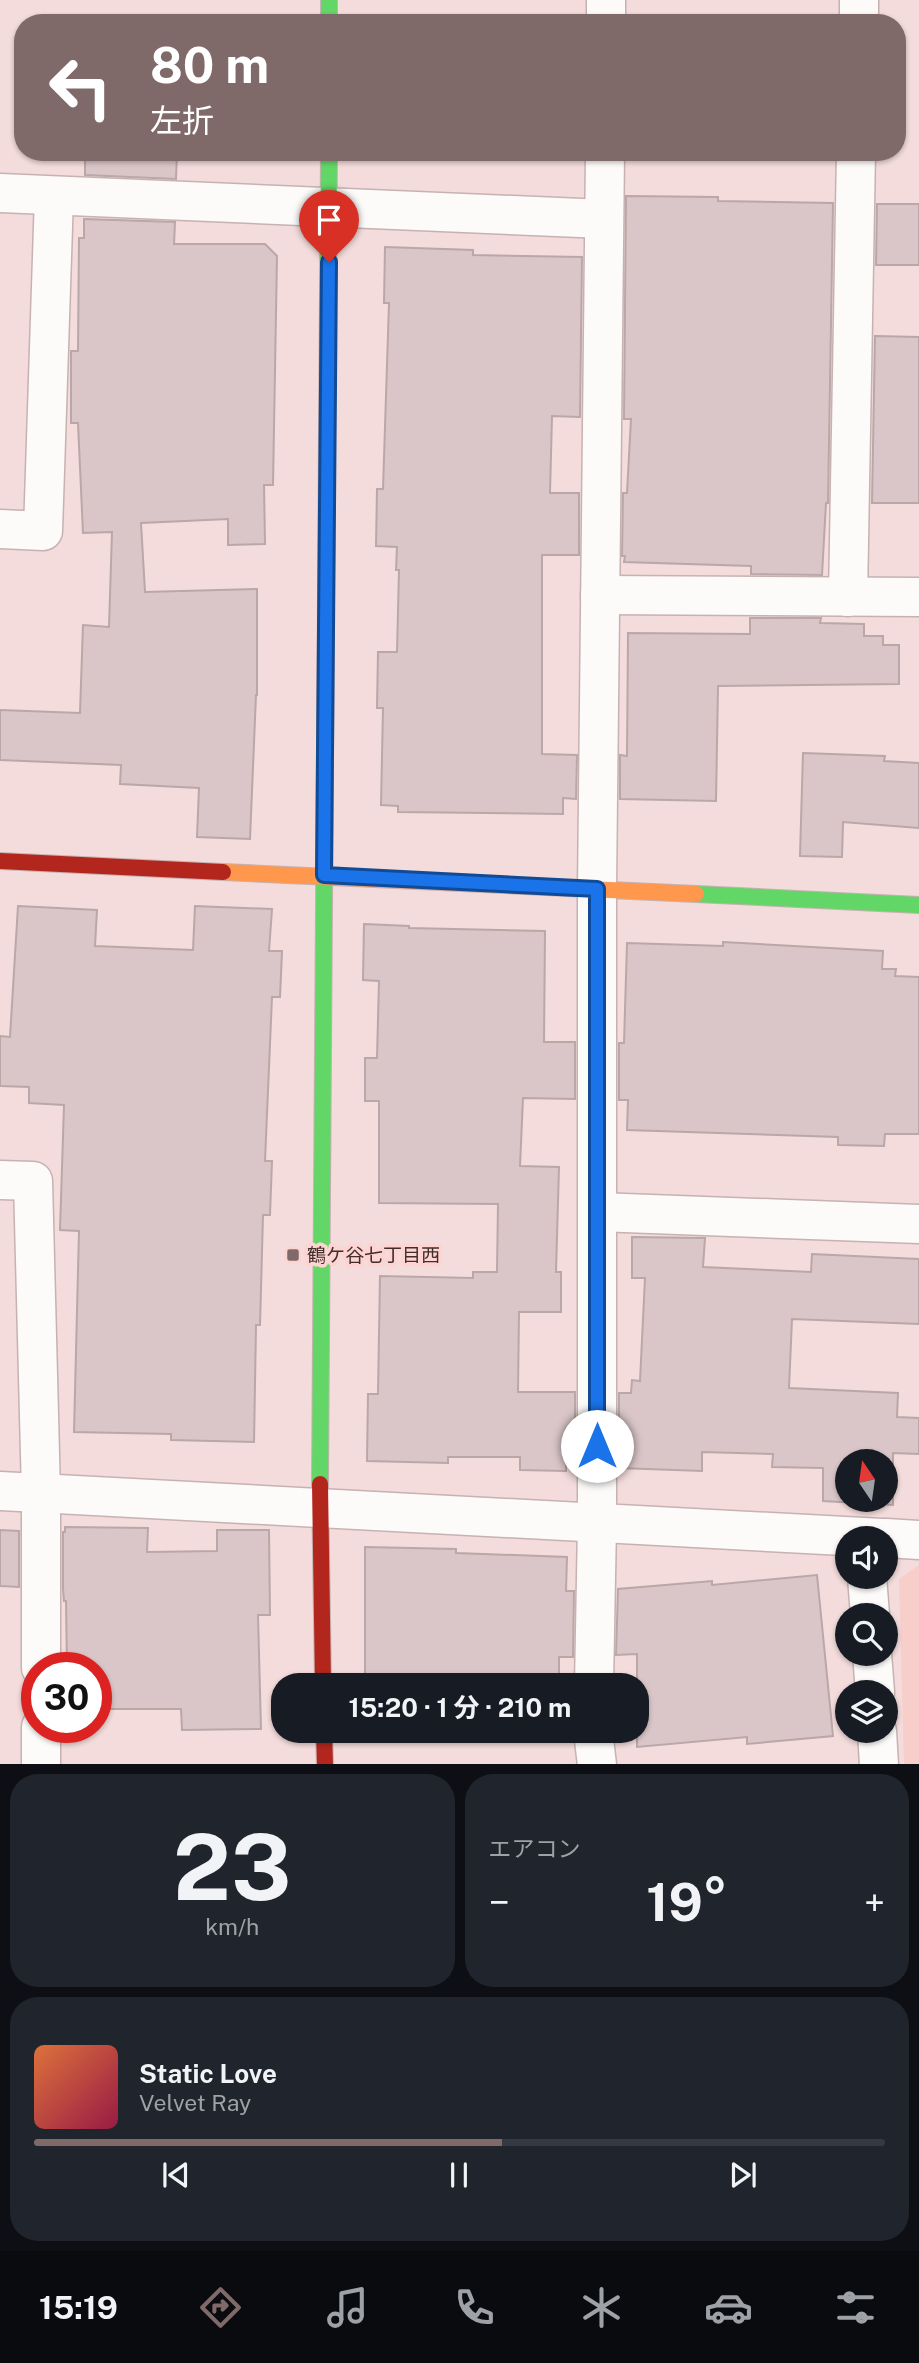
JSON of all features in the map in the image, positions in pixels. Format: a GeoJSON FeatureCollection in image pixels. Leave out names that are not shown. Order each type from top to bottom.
{"type":"FeatureCollection","features":[{"type":"Feature","properties":{"kind":"street"},"geometry":{"type":"LineString","coordinates":[[323,1673],[320,1509],[329,161]]}},
{"type":"Feature","properties":{"kind":"street"},"geometry":{"type":"LineString","coordinates":[[594,1673],[597,1524],[597,889],[605,161]]}},
{"type":"Feature","properties":{"kind":"street"},"geometry":{"type":"LineString","coordinates":[[848,597],[856,161]]}},
{"type":"Feature","properties":{"kind":"street"},"geometry":{"type":"LineString","coordinates":[[0,193],[604,219]]}},
{"type":"Feature","properties":{"kind":"street"},"geometry":{"type":"LineString","coordinates":[[0,529],[43,531],[54,196]]}},
{"type":"Feature","properties":{"kind":"street"},"geometry":{"type":"LineString","coordinates":[[600,595],[919,597]]}},
{"type":"Feature","properties":{"kind":"street"},"geometry":{"type":"LineString","coordinates":[[0,861],[919,905]]}},
{"type":"Feature","properties":{"kind":"street"},"geometry":{"type":"LineString","coordinates":[[0,1180],[33,1181],[41,1493],[41,1652]]}},
{"type":"Feature","properties":{"kind":"street"},"geometry":{"type":"LineString","coordinates":[[598,1212],[919,1224]]}},
{"type":"Feature","properties":{"kind":"street"},"geometry":{"type":"LineString","coordinates":[[0,1491],[835,1536]]}},
{"type":"Feature","properties":{"kind":"street"},"geometry":{"type":"LineString","coordinates":[[898,1539],[919,1540]]}},
{"type":"Feature","properties":{"kind":"street"},"geometry":{"type":"LineString","coordinates":[[41,1743],[41,1764]]}},
{"type":"Feature","properties":{"kind":"street"},"geometry":{"type":"LineString","coordinates":[[324,1743],[325,1764]]}},
{"type":"Feature","properties":{"kind":"street"},"geometry":{"type":"LineString","coordinates":[[594,1743],[597,1764]]}},
{"type":"Feature","properties":{"kind":"street"},"geometry":{"type":"LineString","coordinates":[[878,1743],[879,1764]]}},
{"type":"Feature","properties":{"kind":"shaded area"},"geometry":{"type":"Polygon","coordinates":[[[919,1565],[919,1764],[904,1764],[899,1579],[919,1565]]]}},
{"type":"Feature","properties":{"kind":"building"},"geometry":{"type":"Polygon","coordinates":[[[85,161],[177,161],[176,179],[85,175],[85,161]]]}},
{"type":"Feature","properties":{"kind":"building"},"geometry":{"type":"Polygon","coordinates":[[[626,196],[718,197],[718,201],[833,203],[828,503],[822,575],[751,574],[751,566],[624,562],[623,493],[627,493],[631,419],[624,419],[626,196]]]}},
{"type":"Feature","properties":{"kind":"building"},"geometry":{"type":"Polygon","coordinates":[[[877,204],[919,204],[919,265],[876,265],[877,204]]]}},
{"type":"Feature","properties":{"kind":"building"},"geometry":{"type":"Polygon","coordinates":[[[84,219],[175,222],[174,244],[265,244],[277,256],[273,485],[264,485],[265,544],[228,545],[228,519],[141,523],[145,592],[257,589],[257,695],[250,839],[197,837],[199,788],[120,784],[121,765],[0,760],[0,710],[80,713],[83,625],[109,627],[112,532],[83,533],[78,423],[71,423],[71,351],[78,351],[79,238],[84,238],[84,219]]]}},
{"type":"Feature","properties":{"kind":"building"},"geometry":{"type":"Polygon","coordinates":[[[385,247],[473,250],[473,255],[582,257],[580,417],[552,416],[550,493],[579,493],[579,555],[542,555],[542,754],[577,755],[576,799],[563,798],[563,814],[398,812],[398,806],[381,805],[383,708],[377,708],[378,652],[397,652],[399,570],[396,570],[397,547],[376,546],[377,489],[383,489],[389,303],[384,303],[385,247]]]}},
{"type":"Feature","properties":{"kind":"building"},"geometry":{"type":"Polygon","coordinates":[[[875,336],[919,337],[919,503],[872,503],[875,336]]]}},
{"type":"Feature","properties":{"kind":"building"},"geometry":{"type":"Polygon","coordinates":[[[750,618],[821,618],[820,623],[864,624],[864,636],[883,636],[883,645],[899,645],[899,684],[718,686],[716,801],[620,799],[620,755],[627,756],[628,633],[750,634],[750,618]]]}},
{"type":"Feature","properties":{"kind":"building"},"geometry":{"type":"Polygon","coordinates":[[[803,753],[885,756],[884,761],[919,763],[919,828],[843,822],[842,857],[800,856],[803,753]]]}},
{"type":"Feature","properties":{"kind":"building"},"geometry":{"type":"Polygon","coordinates":[[[18,906],[97,910],[95,946],[193,950],[195,906],[272,909],[269,951],[282,951],[280,997],[272,997],[265,1161],[272,1161],[270,1215],[263,1215],[260,1325],[256,1325],[254,1442],[171,1440],[171,1434],[74,1432],[79,1231],[60,1230],[64,1105],[29,1103],[29,1087],[0,1086],[0,1036],[10,1037],[18,906]]]}},
{"type":"Feature","properties":{"kind":"building"},"geometry":{"type":"Polygon","coordinates":[[[364,924],[409,928],[545,931],[544,1042],[575,1042],[575,1099],[523,1098],[520,1166],[559,1167],[556,1272],[561,1272],[561,1312],[519,1312],[518,1392],[575,1392],[575,1466],[566,1466],[566,1471],[520,1470],[520,1457],[448,1457],[448,1463],[367,1461],[368,1394],[378,1394],[380,1276],[473,1278],[473,1272],[497,1272],[498,1204],[379,1203],[379,1101],[365,1101],[365,1058],[377,1058],[379,981],[363,980],[364,924]]]}},
{"type":"Feature","properties":{"kind":"building"},"geometry":{"type":"Polygon","coordinates":[[[723,942],[883,951],[882,969],[896,969],[895,976],[919,977],[919,1134],[885,1134],[884,1146],[838,1145],[838,1137],[627,1130],[628,1100],[619,1100],[619,1043],[624,1043],[627,943],[723,946],[723,942]]]}},
{"type":"Feature","properties":{"kind":"building"},"geometry":{"type":"Polygon","coordinates":[[[632,1237],[705,1238],[703,1267],[811,1272],[812,1254],[919,1259],[919,1324],[792,1319],[789,1388],[898,1393],[897,1417],[919,1418],[919,1454],[898,1453],[898,1449],[835,1449],[835,1502],[823,1501],[823,1468],[772,1467],[773,1454],[702,1452],[702,1471],[619,1468],[619,1393],[631,1393],[632,1380],[640,1381],[645,1278],[632,1278],[632,1237]]]}},
{"type":"Feature","properties":{"kind":"building"},"geometry":{"type":"Polygon","coordinates":[[[65,1527],[148,1528],[147,1552],[217,1551],[217,1530],[269,1530],[270,1615],[258,1615],[261,1729],[182,1730],[181,1709],[112,1709],[112,1652],[67,1652],[66,1601],[63,1589],[65,1527]]]}},
{"type":"Feature","properties":{"kind":"building"},"geometry":{"type":"Polygon","coordinates":[[[0,1530],[19,1531],[19,1587],[0,1586],[0,1530]]]}},
{"type":"Feature","properties":{"kind":"building"},"geometry":{"type":"Polygon","coordinates":[[[365,1547],[456,1549],[456,1553],[567,1557],[566,1591],[574,1591],[573,1657],[559,1657],[559,1673],[365,1673],[365,1547]]]}},
{"type":"Feature","properties":{"kind":"building"},"geometry":{"type":"Polygon","coordinates":[[[817,1575],[833,1736],[747,1744],[747,1737],[637,1747],[637,1743],[649,1743],[649,1673],[637,1673],[637,1654],[616,1655],[618,1589],[712,1581],[712,1585],[817,1575]]]}},
{"type":"Feature","properties":{"kind":"traffic: fast"},"geometry":{"type":"LineString","coordinates":[[329,0],[329,14]]}},
{"type":"Feature","properties":{"kind":"traffic: fast"},"geometry":{"type":"LineString","coordinates":[[327,430],[329,161]]}},
{"type":"Feature","properties":{"kind":"traffic: fast"},"geometry":{"type":"LineString","coordinates":[[320,1484],[325,763]]}},
{"type":"Feature","properties":{"kind":"traffic: fast"},"geometry":{"type":"LineString","coordinates":[[696,894],[919,905]]}},
{"type":"Feature","properties":{"kind":"traffic: slow"},"geometry":{"type":"LineString","coordinates":[[325,763],[327,430]]}},
{"type":"Feature","properties":{"kind":"traffic: slow"},"geometry":{"type":"LineString","coordinates":[[223,872],[696,894]]}},
{"type":"Feature","properties":{"kind":"traffic: jam"},"geometry":{"type":"LineString","coordinates":[[0,861],[223,872]]}},
{"type":"Feature","properties":{"kind":"traffic: jam"},"geometry":{"type":"LineString","coordinates":[[320,1484],[323,1673]]}},
{"type":"Feature","properties":{"kind":"traffic: jam"},"geometry":{"type":"LineString","coordinates":[[324,1743],[325,1764]]}},
{"type":"Feature","properties":{"kind":"place","name":"鶴ケ谷七丁目西"},"geometry":{"type":"Point","coordinates":[293,1255]}},
{"type":"Feature","properties":{"kind":"route"},"geometry":{"type":"LineString","coordinates":[[329,262],[324,875],[597,889],[597,1446]]}}]}
